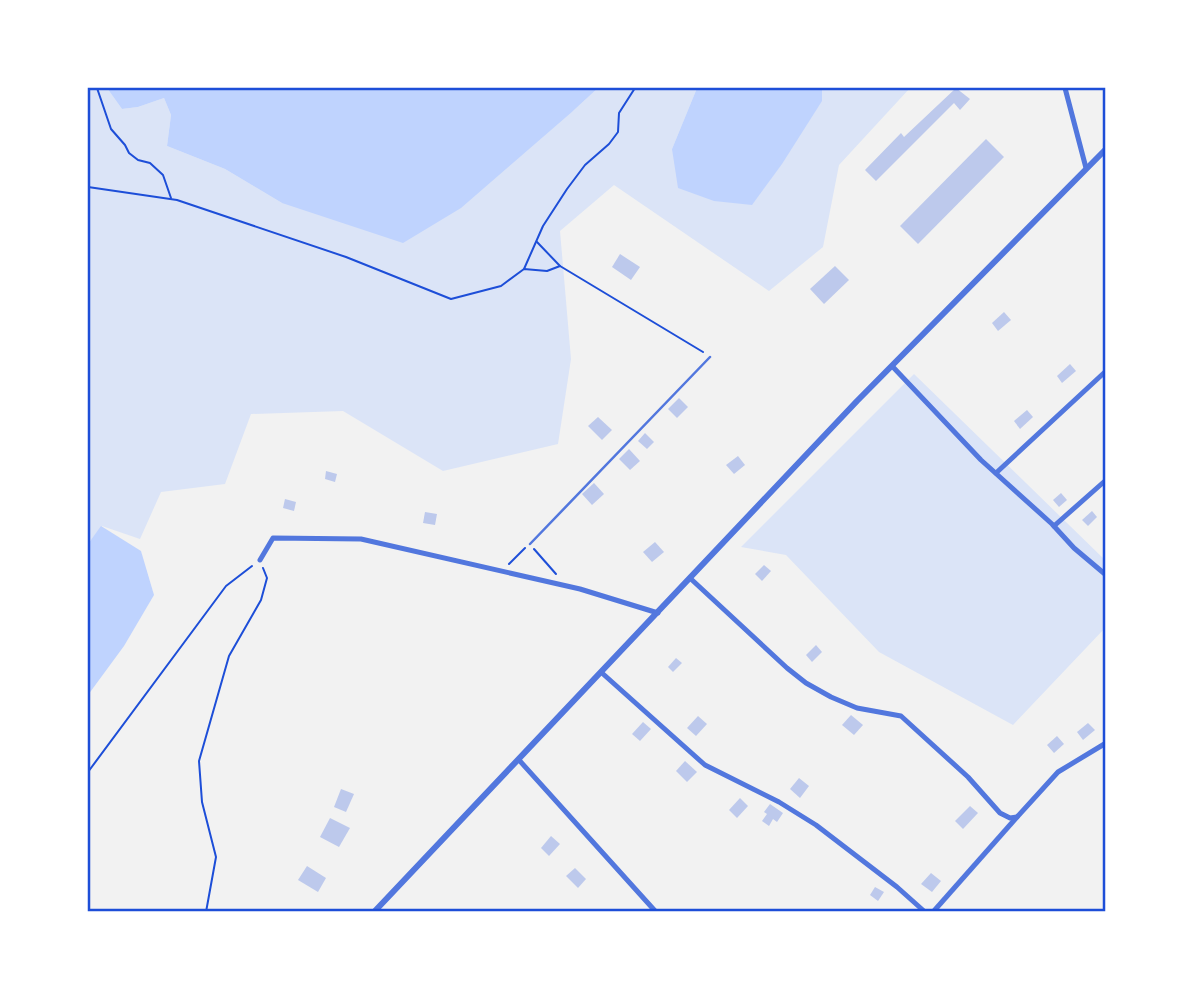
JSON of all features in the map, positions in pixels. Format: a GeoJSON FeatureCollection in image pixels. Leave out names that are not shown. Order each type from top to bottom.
{"type":"FeatureCollection","features":[{"type":"Feature","properties":{"kind":"street"},"geometry":{"type":"LineString","coordinates":[[1065,88],[1086,168]]}},
{"type":"Feature","properties":{"kind":"street"},"geometry":{"type":"LineString","coordinates":[[374,912],[892,366],[1086,168],[1102,156],[1105,149]]}},
{"type":"Feature","properties":{"kind":"street"},"geometry":{"type":"LineString","coordinates":[[892,366],[996,473],[1105,575]]}},
{"type":"Feature","properties":{"kind":"street"},"geometry":{"type":"LineString","coordinates":[[996,473],[1105,370]]}},
{"type":"Feature","properties":{"kind":"street"},"geometry":{"type":"LineString","coordinates":[[1054,526],[1105,480]]}},
{"type":"Feature","properties":{"kind":"street"},"geometry":{"type":"LineString","coordinates":[[260,559],[273,538],[361,538],[566,585],[658,613]]}},
{"type":"Feature","properties":{"kind":"street"},"geometry":{"type":"LineString","coordinates":[[691,579],[786,668],[806,683],[857,708],[901,716],[968,777],[1000,813],[1010,818],[1017,817]]}},
{"type":"Feature","properties":{"kind":"street"},"geometry":{"type":"LineString","coordinates":[[602,673],[705,765],[779,802],[816,825],[925,912]]}},
{"type":"Feature","properties":{"kind":"street"},"geometry":{"type":"LineString","coordinates":[[933,912],[1058,772],[1105,743]]}},
{"type":"Feature","properties":{"kind":"street"},"geometry":{"type":"LineString","coordinates":[[519,760],[656,912]]}},
{"type":"Feature","properties":{"kind":"lane"},"geometry":{"type":"LineString","coordinates":[[530,544],[710,357]]}},
{"type":"Feature","properties":{"kind":"path"},"geometry":{"type":"LineString","coordinates":[[97,88],[111,129],[129,153],[138,160],[150,163],[163,175],[171,199]]}},
{"type":"Feature","properties":{"kind":"path"},"geometry":{"type":"LineString","coordinates":[[88,187],[171,199],[346,257],[451,299],[500,286],[524,270],[536,241],[585,165],[609,144],[618,132],[619,113],[635,88]]}},
{"type":"Feature","properties":{"kind":"path"},"geometry":{"type":"LineString","coordinates":[[536,241],[561,266],[710,357]]}},
{"type":"Feature","properties":{"kind":"path"},"geometry":{"type":"LineString","coordinates":[[524,270],[547,271],[561,266]]}},
{"type":"Feature","properties":{"kind":"path"},"geometry":{"type":"LineString","coordinates":[[502,571],[530,544],[566,585]]}},
{"type":"Feature","properties":{"kind":"path"},"geometry":{"type":"LineString","coordinates":[[88,772],[226,586],[260,559],[267,578],[261,600],[229,656],[199,761],[202,802],[216,857],[206,912]]}},
{"type":"Feature","properties":{"kind":"shaded area"},"geometry":{"type":"Polygon","coordinates":[[[88,88],[107,88],[122,109],[138,107],[164,98],[171,115],[167,146],[225,169],[282,203],[573,111],[598,88],[697,88],[672,149],[822,101],[822,88],[910,88],[839,165],[823,247],[769,291],[614,185],[560,231],[571,359],[558,444],[443,471],[343,411],[251,414],[225,484],[161,492],[140,539],[102,526],[88,544],[88,88]]]}},
{"type":"Feature","properties":{"kind":"shaded area"},"geometry":{"type":"Polygon","coordinates":[[[914,374],[1105,560],[1105,628],[1013,725],[879,652],[786,555],[741,547],[914,374]]]}},
{"type":"Feature","properties":{"kind":"water"},"geometry":{"type":"Polygon","coordinates":[[[107,88],[598,88],[461,208],[403,243],[282,203],[225,169],[167,146],[171,115],[164,98],[138,107],[122,109],[107,88]]]}},
{"type":"Feature","properties":{"kind":"water"},"geometry":{"type":"Polygon","coordinates":[[[697,88],[822,88],[822,101],[752,205],[714,201],[678,188],[672,149],[697,88]]]}},
{"type":"Feature","properties":{"kind":"water"},"geometry":{"type":"Polygon","coordinates":[[[101,526],[141,551],[154,595],[124,646],[88,695],[88,544],[101,526]]]}},
{"type":"Feature","properties":{"kind":"building"},"geometry":{"type":"Polygon","coordinates":[[[956,88],[970,99],[960,110],[954,103],[876,181],[865,170],[901,133],[904,137],[956,88]]]}},
{"type":"Feature","properties":{"kind":"building"},"geometry":{"type":"Polygon","coordinates":[[[986,139],[1004,157],[918,244],[900,226],[986,139]]]}},
{"type":"Feature","properties":{"kind":"building"},"geometry":{"type":"Polygon","coordinates":[[[620,254],[640,267],[631,280],[612,267],[620,254]]]}},
{"type":"Feature","properties":{"kind":"building"},"geometry":{"type":"Polygon","coordinates":[[[835,266],[849,280],[824,304],[810,289],[835,266]]]}},
{"type":"Feature","properties":{"kind":"building"},"geometry":{"type":"Polygon","coordinates":[[[1004,312],[1011,320],[998,331],[992,323],[1004,312]]]}},
{"type":"Feature","properties":{"kind":"building"},"geometry":{"type":"Polygon","coordinates":[[[1070,364],[1076,371],[1062,383],[1057,376],[1070,364]]]}},
{"type":"Feature","properties":{"kind":"building"},"geometry":{"type":"Polygon","coordinates":[[[679,398],[688,407],[677,418],[668,409],[679,398]]]}},
{"type":"Feature","properties":{"kind":"building"},"geometry":{"type":"Polygon","coordinates":[[[1027,410],[1033,417],[1020,429],[1014,421],[1027,410]]]}},
{"type":"Feature","properties":{"kind":"building"},"geometry":{"type":"Polygon","coordinates":[[[598,417],[612,430],[602,440],[588,426],[598,417]]]}},
{"type":"Feature","properties":{"kind":"building"},"geometry":{"type":"Polygon","coordinates":[[[645,433],[654,442],[647,449],[638,441],[645,433]]]}},
{"type":"Feature","properties":{"kind":"building"},"geometry":{"type":"Polygon","coordinates":[[[629,449],[640,461],[630,470],[619,459],[629,449]]]}},
{"type":"Feature","properties":{"kind":"building"},"geometry":{"type":"Polygon","coordinates":[[[738,456],[745,465],[734,474],[726,465],[738,456]]]}},
{"type":"Feature","properties":{"kind":"building"},"geometry":{"type":"Polygon","coordinates":[[[326,471],[337,474],[335,482],[325,479],[326,471]]]}},
{"type":"Feature","properties":{"kind":"building"},"geometry":{"type":"Polygon","coordinates":[[[594,483],[604,494],[592,505],[582,494],[594,483]]]}},
{"type":"Feature","properties":{"kind":"building"},"geometry":{"type":"Polygon","coordinates":[[[1061,493],[1067,500],[1059,507],[1053,500],[1061,493]]]}},
{"type":"Feature","properties":{"kind":"building"},"geometry":{"type":"Polygon","coordinates":[[[285,499],[296,502],[294,511],[283,508],[285,499]]]}},
{"type":"Feature","properties":{"kind":"building"},"geometry":{"type":"Polygon","coordinates":[[[1092,511],[1097,517],[1088,526],[1082,520],[1092,511]]]}},
{"type":"Feature","properties":{"kind":"building"},"geometry":{"type":"Polygon","coordinates":[[[425,512],[437,514],[435,525],[423,523],[425,512]]]}},
{"type":"Feature","properties":{"kind":"building"},"geometry":{"type":"Polygon","coordinates":[[[655,542],[664,552],[652,562],[643,552],[655,542]]]}},
{"type":"Feature","properties":{"kind":"building"},"geometry":{"type":"Polygon","coordinates":[[[764,565],[771,571],[762,581],[755,574],[764,565]]]}},
{"type":"Feature","properties":{"kind":"building"},"geometry":{"type":"Polygon","coordinates":[[[816,645],[822,652],[812,662],[806,655],[816,645]]]}},
{"type":"Feature","properties":{"kind":"building"},"geometry":{"type":"Polygon","coordinates":[[[676,658],[682,663],[673,672],[668,667],[676,658]]]}},
{"type":"Feature","properties":{"kind":"building"},"geometry":{"type":"Polygon","coordinates":[[[851,715],[863,725],[854,735],[842,725],[851,715]]]}},
{"type":"Feature","properties":{"kind":"building"},"geometry":{"type":"Polygon","coordinates":[[[698,716],[707,724],[696,736],[687,728],[698,716]]]}},
{"type":"Feature","properties":{"kind":"building"},"geometry":{"type":"Polygon","coordinates":[[[643,722],[651,729],[640,741],[632,734],[643,722]]]}},
{"type":"Feature","properties":{"kind":"building"},"geometry":{"type":"Polygon","coordinates":[[[1088,723],[1095,730],[1083,740],[1077,732],[1088,723]]]}},
{"type":"Feature","properties":{"kind":"building"},"geometry":{"type":"Polygon","coordinates":[[[1057,736],[1064,744],[1054,753],[1047,745],[1057,736]]]}},
{"type":"Feature","properties":{"kind":"building"},"geometry":{"type":"Polygon","coordinates":[[[685,761],[697,772],[687,782],[676,771],[685,761]]]}},
{"type":"Feature","properties":{"kind":"building"},"geometry":{"type":"Polygon","coordinates":[[[799,778],[809,786],[800,798],[790,789],[799,778]]]}},
{"type":"Feature","properties":{"kind":"building"},"geometry":{"type":"Polygon","coordinates":[[[341,789],[354,794],[346,812],[334,807],[341,789]]]}},
{"type":"Feature","properties":{"kind":"building"},"geometry":{"type":"Polygon","coordinates":[[[740,798],[748,806],[737,818],[729,810],[740,798]]]}},
{"type":"Feature","properties":{"kind":"building"},"geometry":{"type":"Polygon","coordinates":[[[770,804],[783,813],[777,822],[773,819],[769,826],[762,821],[770,804]]]}},
{"type":"Feature","properties":{"kind":"building"},"geometry":{"type":"Polygon","coordinates":[[[970,806],[978,813],[963,829],[955,821],[970,806]]]}},
{"type":"Feature","properties":{"kind":"building"},"geometry":{"type":"Polygon","coordinates":[[[330,818],[350,828],[339,847],[320,837],[330,818]]]}},
{"type":"Feature","properties":{"kind":"building"},"geometry":{"type":"Polygon","coordinates":[[[551,836],[560,844],[549,856],[541,848],[551,836]]]}},
{"type":"Feature","properties":{"kind":"building"},"geometry":{"type":"Polygon","coordinates":[[[307,866],[326,878],[318,892],[298,880],[307,866]]]}},
{"type":"Feature","properties":{"kind":"building"},"geometry":{"type":"Polygon","coordinates":[[[575,868],[586,879],[578,888],[566,876],[575,868]]]}},
{"type":"Feature","properties":{"kind":"building"},"geometry":{"type":"Polygon","coordinates":[[[931,873],[941,881],[932,892],[921,884],[931,873]]]}},
{"type":"Feature","properties":{"kind":"building"},"geometry":{"type":"Polygon","coordinates":[[[875,887],[884,892],[878,901],[870,895],[875,887]]]}}]}
